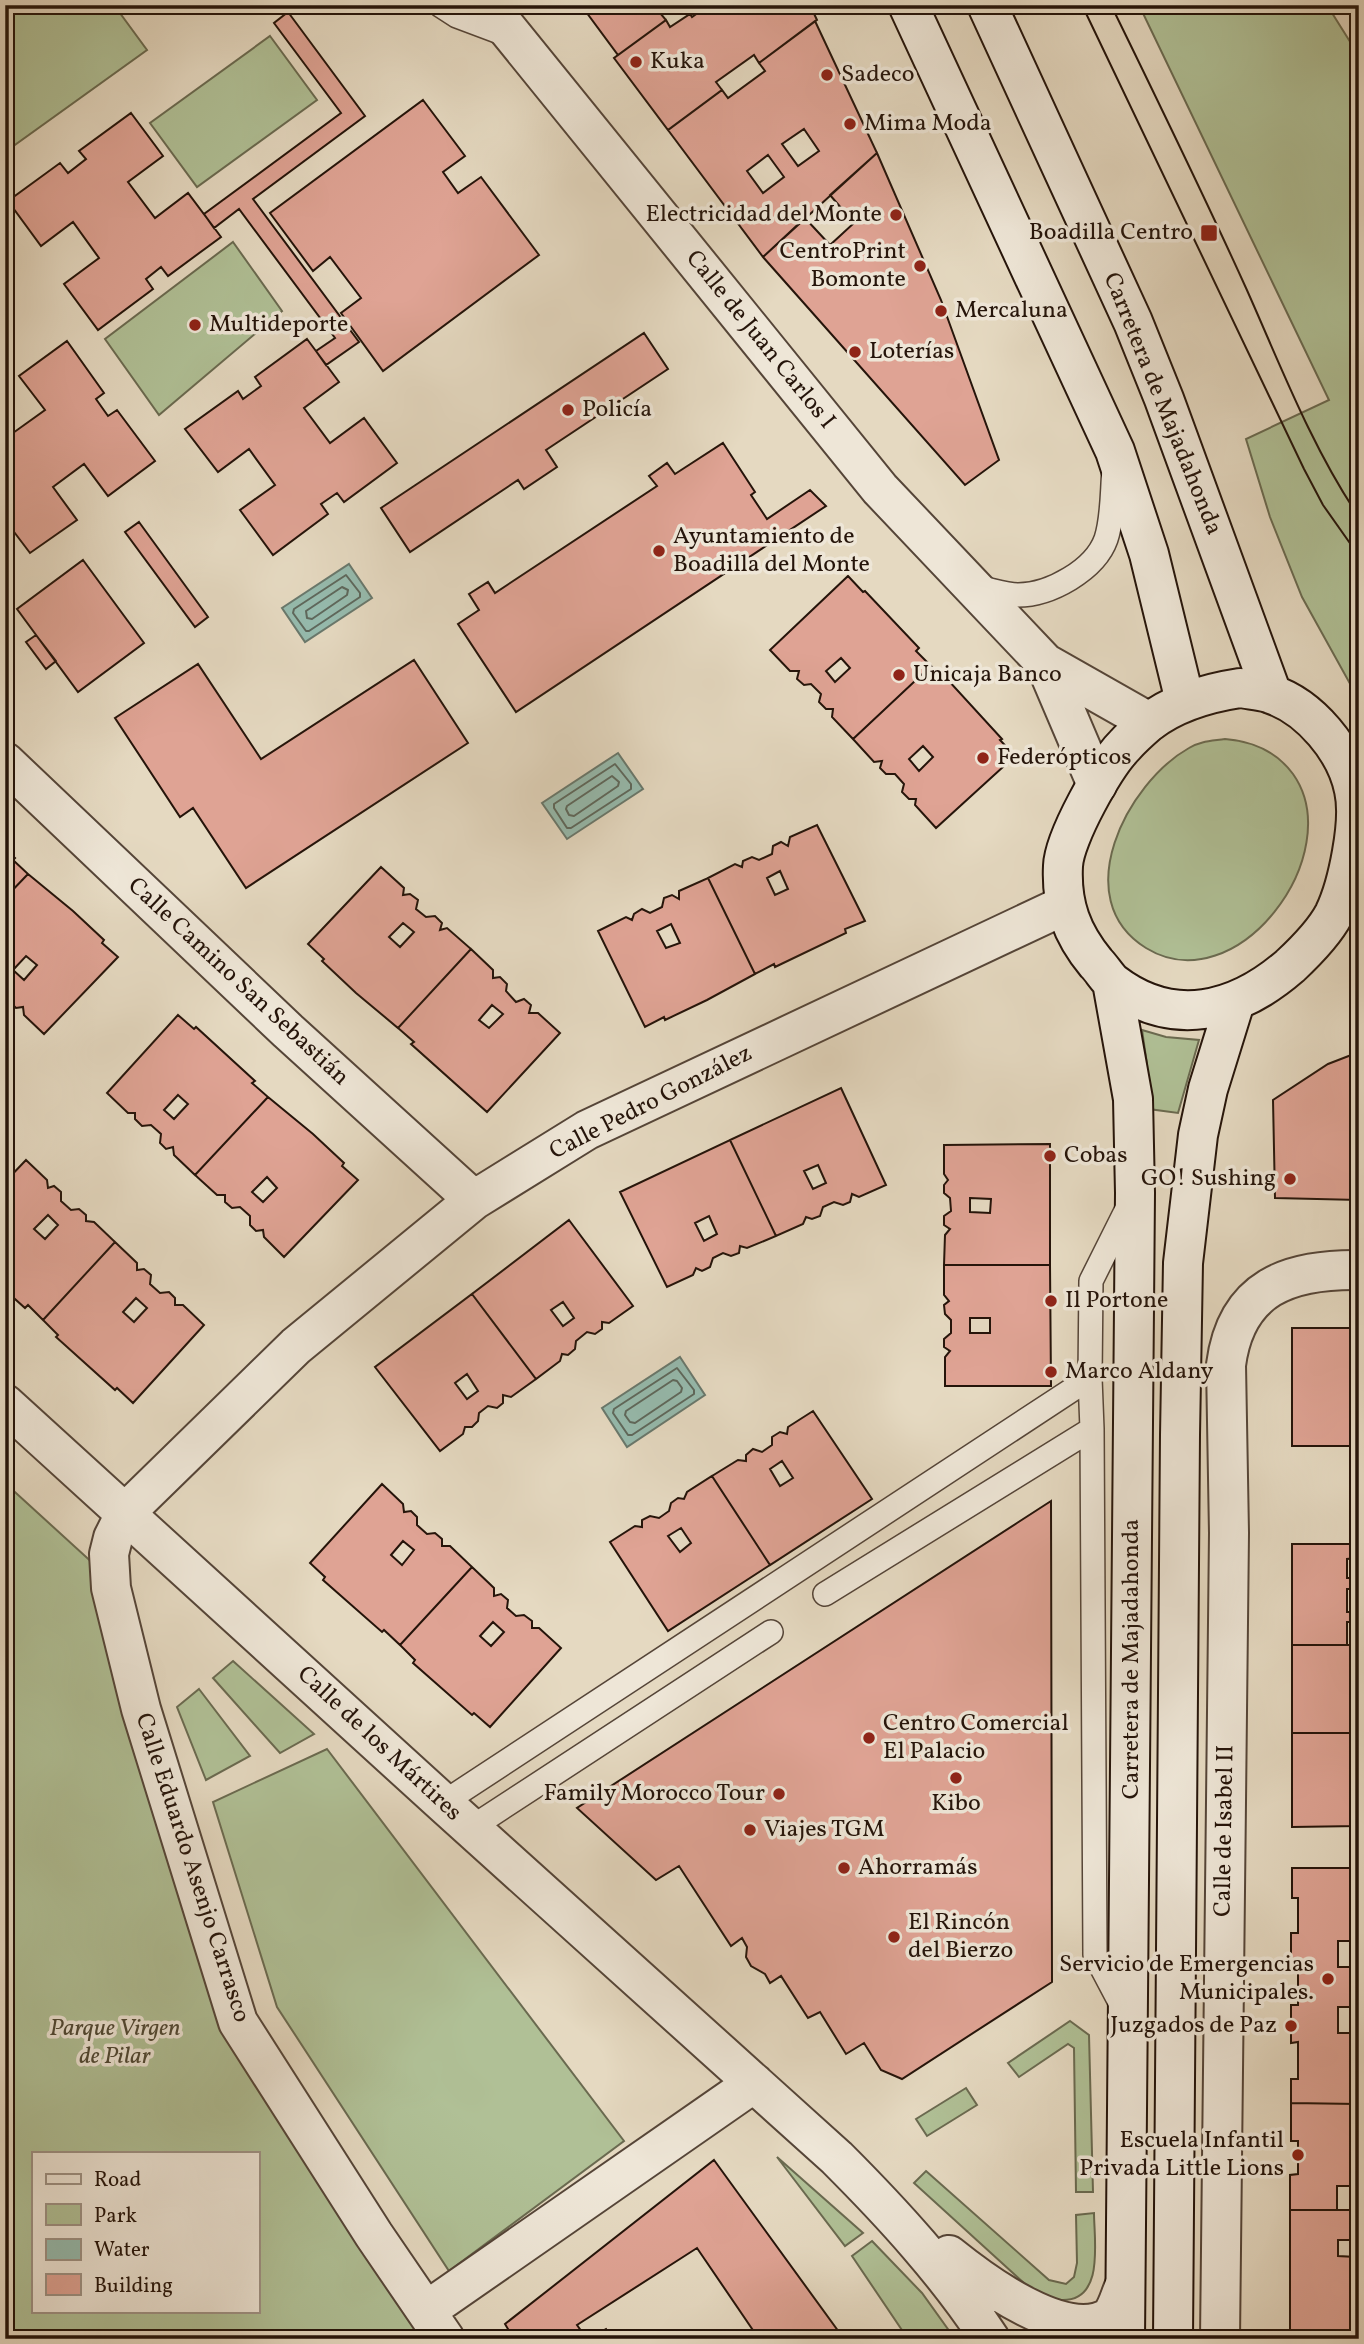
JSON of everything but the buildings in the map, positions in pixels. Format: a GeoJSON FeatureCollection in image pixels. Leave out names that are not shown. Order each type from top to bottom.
{"type":"FeatureCollection","features":[{"type":"Feature","properties":{"kind":"street","name":"Calle de Juan Carlos I"},"geometry":{"type":"LineString","coordinates":[[488,5],[880,489],[1045,663],[1149,722]]}},
{"type":"Feature","properties":{"kind":"street"},"geometry":{"type":"LineString","coordinates":[[908,5],[1115,452],[1149,554],[1185,701]]}},
{"type":"Feature","properties":{"kind":"street","name":"Carretera de Majadahonda"},"geometry":{"type":"LineString","coordinates":[[999,11],[1164,399],[1272,694]]}},
{"type":"Feature","properties":{"kind":"street","name":"Calle de Juan Carlos I"},"geometry":{"type":"LineString","coordinates":[[1045,663],[1097,785]]}},
{"type":"Feature","properties":{"kind":"street"},"geometry":{"type":"LineString","coordinates":[[1240,688],[1272,694],[1314,718],[1339,752],[1357,791],[1353,846],[1347,878],[1346,913],[1272,981],[1235,1002],[1189,1012],[1151,1005],[1112,982],[1078,940],[1065,905],[1063,863],[1076,826],[1097,785],[1123,746],[1149,722],[1185,701],[1210,692],[1240,688]]}},
{"type":"Feature","properties":{"kind":"street","name":"Calle Camino San Sebastián"},"geometry":{"type":"LineString","coordinates":[[5,762],[288,1031],[474,1200]]}},
{"type":"Feature","properties":{"kind":"street","name":"Calle Pedro González"},"geometry":{"type":"LineString","coordinates":[[126,1512],[296,1346],[474,1200],[587,1130],[1065,905]]}},
{"type":"Feature","properties":{"kind":"street","name":"Carretera de Majadahonda"},"geometry":{"type":"LineString","coordinates":[[1112,982],[1133,1099],[1135,1193],[1125,2339]]}},
{"type":"Feature","properties":{"kind":"street","name":"Carretera de Majadahonda"},"geometry":{"type":"LineString","coordinates":[[1173,2339],[1183,1263],[1198,1135],[1208,1090],[1235,1002]]}},
{"type":"Feature","properties":{"kind":"street","name":"Calle de Isabel II"},"geometry":{"type":"LineString","coordinates":[[1220,2339],[1228,1534],[1226,1365],[1229,1343],[1244,1313],[1261,1291],[1294,1276],[1336,1270],[1359,1270]]}},
{"type":"Feature","properties":{"kind":"street","name":"Calle de los Mártires"},"geometry":{"type":"LineString","coordinates":[[5,1404],[837,2158],[876,2197],[965,2301],[990,2339]]}},
{"type":"Feature","properties":{"kind":"street","name":"Calle de Isabel II"},"geometry":{"type":"LineString","coordinates":[[1180,1435],[1228,1534]]}},
{"type":"Feature","properties":{"kind":"street","name":"Calle Eduardo Asenjo Carrasco"},"geometry":{"type":"LineString","coordinates":[[126,1512],[113,1538],[109,1554],[111,1588],[141,1709],[237,2022],[374,2235],[436,2325]]}},
{"type":"Feature","properties":{"kind":"street"},"geometry":{"type":"LineString","coordinates":[[436,2325],[754,2083]]}},
{"type":"Feature","properties":{"kind":"street","name":"Calle de los Mártires"},"geometry":{"type":"LineString","coordinates":[[876,2197],[1033,2322],[1052,2330],[1083,2334],[1100,2327],[1112,2315],[1124,2287]]}},
{"type":"Feature","properties":{"kind":"lane"},"geometry":{"type":"LineString","coordinates":[[440,5],[457,16],[515,37]]}},
{"type":"Feature","properties":{"kind":"lane"},"geometry":{"type":"LineString","coordinates":[[974,586],[1019,595],[1056,586],[1086,568],[1101,552],[1108,536],[1115,452]]}},
{"type":"Feature","properties":{"kind":"lane"},"geometry":{"type":"LineString","coordinates":[[1129,2018],[1096,1955],[1090,1378],[1091,1280],[1135,1193]]}},
{"type":"Feature","properties":{"kind":"lane"},"geometry":{"type":"LineString","coordinates":[[457,1816],[1090,1378]]}},
{"type":"Feature","properties":{"kind":"lane"},"geometry":{"type":"LineString","coordinates":[[825,1594],[1092,1429]]}},
{"type":"Feature","properties":{"kind":"lane"},"geometry":{"type":"LineString","coordinates":[[457,1816],[771,1632]]}},
{"type":"Feature","properties":{"kind":"green space"},"geometry":{"type":"Polygon","coordinates":[[[5,5],[114,5],[147,50],[5,152],[5,5]]]}},
{"type":"Feature","properties":{"kind":"green space"},"geometry":{"type":"Polygon","coordinates":[[[1139,5],[1327,5],[1359,56],[1359,700],[1302,597],[1270,517],[1246,439],[1329,400],[1139,5]]]}},
{"type":"Feature","properties":{"kind":"green space"},"geometry":{"type":"Polygon","coordinates":[[[270,36],[317,100],[197,187],[150,123],[270,36]]]}},
{"type":"Feature","properties":{"kind":"green space","name":"Multideporte"},"geometry":{"type":"Polygon","coordinates":[[[233,242],[282,311],[159,415],[105,339],[233,242]]]}},
{"type":"Feature","properties":{"kind":"green space"},"geometry":{"type":"Polygon","coordinates":[[[1225,739],[1245,742],[1263,749],[1287,766],[1306,806],[1306,842],[1295,879],[1275,912],[1247,938],[1215,956],[1181,960],[1146,948],[1123,927],[1111,901],[1109,872],[1115,843],[1127,814],[1145,787],[1166,765],[1189,748],[1225,739]]]}},
{"type":"Feature","properties":{"kind":"green space"},"geometry":{"type":"Polygon","coordinates":[[[1142,1030],[1166,1037],[1199,1040],[1178,1113],[1149,1109],[1142,1030]]]}},
{"type":"Feature","properties":{"kind":"green space","name":"Parque Virgen de Pilar"},"geometry":{"type":"Polygon","coordinates":[[[5,1483],[96,1566],[185,1900],[428,2339],[5,2339],[5,1483]]]}},
{"type":"Feature","properties":{"kind":"green space"},"geometry":{"type":"Polygon","coordinates":[[[233,1661],[314,1734],[280,1753],[213,1678],[233,1661]]]}},
{"type":"Feature","properties":{"kind":"green space"},"geometry":{"type":"Polygon","coordinates":[[[199,1689],[250,1756],[206,1780],[177,1707],[199,1689]]]}},
{"type":"Feature","properties":{"kind":"green space"},"geometry":{"type":"Polygon","coordinates":[[[327,1749],[624,2141],[449,2271],[277,2007],[213,1802],[327,1749]]]}},
{"type":"Feature","properties":{"kind":"green space"},"geometry":{"type":"Polygon","coordinates":[[[1070,2021],[1089,2035],[1093,2192],[1076,2192],[1074,2048],[1068,2044],[1019,2077],[1008,2063],[1070,2021]]]}},
{"type":"Feature","properties":{"kind":"green space"},"geometry":{"type":"Polygon","coordinates":[[[966,2088],[977,2105],[927,2136],[916,2119],[966,2088]]]}},
{"type":"Feature","properties":{"kind":"green space"},"geometry":{"type":"Polygon","coordinates":[[[777,2157],[863,2233],[845,2246],[777,2157]]]}},
{"type":"Feature","properties":{"kind":"green space"},"geometry":{"type":"Polygon","coordinates":[[[926,2171],[1049,2280],[1066,2284],[1074,2277],[1077,2263],[1076,2215],[1094,2213],[1094,2267],[1085,2291],[1076,2298],[1062,2300],[1035,2293],[914,2183],[926,2171]]]}},
{"type":"Feature","properties":{"kind":"green space"},"geometry":{"type":"Polygon","coordinates":[[[872,2241],[922,2293],[955,2339],[908,2339],[852,2256],[872,2241]]]}},
{"type":"Feature","properties":{"kind":"water"},"geometry":{"type":"Polygon","coordinates":[[[349,564],[372,598],[305,642],[282,608],[349,564]]]}},
{"type":"Feature","properties":{"kind":"water"},"geometry":{"type":"Polygon","coordinates":[[[618,753],[643,789],[567,839],[542,803],[618,753]]]}},
{"type":"Feature","properties":{"kind":"water"},"geometry":{"type":"Polygon","coordinates":[[[680,1357],[705,1395],[627,1447],[602,1408],[680,1357]]]}},
{"type":"Feature","properties":{"kind":"tram line"},"geometry":{"type":"LineString","coordinates":[[1082,5],[1304,469],[1323,505],[1359,556]]}},
{"type":"Feature","properties":{"kind":"tram line"},"geometry":{"type":"LineString","coordinates":[[1111,5],[1213,217],[1326,463],[1359,517]]}},
{"type":"Feature","properties":{"kind":"place","name":"Kuka"},"geometry":{"type":"Point","coordinates":[636,62]}},
{"type":"Feature","properties":{"kind":"place","name":"Sadeco"},"geometry":{"type":"Point","coordinates":[827,75]}},
{"type":"Feature","properties":{"kind":"place","name":"Mima Moda"},"geometry":{"type":"Point","coordinates":[850,124]}},
{"type":"Feature","properties":{"kind":"place","name":"Electricidad del Monte"},"geometry":{"type":"Point","coordinates":[896,215]}},
{"type":"Feature","properties":{"kind":"place","name":"Boadilla Centro"},"geometry":{"type":"Point","coordinates":[1209,233]}},
{"type":"Feature","properties":{"kind":"place","name":"CentroPrint Bomonte"},"geometry":{"type":"Point","coordinates":[920,266]}},
{"type":"Feature","properties":{"kind":"place","name":"Mercaluna"},"geometry":{"type":"Point","coordinates":[941,311]}},
{"type":"Feature","properties":{"kind":"place","name":"Multideporte"},"geometry":{"type":"Point","coordinates":[195,325]}},
{"type":"Feature","properties":{"kind":"place","name":"Loterías"},"geometry":{"type":"Point","coordinates":[855,352]}},
{"type":"Feature","properties":{"kind":"place","name":"Policía"},"geometry":{"type":"Point","coordinates":[568,410]}},
{"type":"Feature","properties":{"kind":"place","name":"Ayuntamiento de Boadilla del Monte"},"geometry":{"type":"Point","coordinates":[659,551]}},
{"type":"Feature","properties":{"kind":"place","name":"Unicaja Banco"},"geometry":{"type":"Point","coordinates":[899,675]}},
{"type":"Feature","properties":{"kind":"place","name":"Federópticos"},"geometry":{"type":"Point","coordinates":[983,758]}},
{"type":"Feature","properties":{"kind":"place","name":"Cobas"},"geometry":{"type":"Point","coordinates":[1050,1156]}},
{"type":"Feature","properties":{"kind":"place","name":"GO! Sushing"},"geometry":{"type":"Point","coordinates":[1290,1179]}},
{"type":"Feature","properties":{"kind":"place","name":"Il Portone"},"geometry":{"type":"Point","coordinates":[1051,1301]}},
{"type":"Feature","properties":{"kind":"place","name":"Marco Aldany"},"geometry":{"type":"Point","coordinates":[1051,1372]}},
{"type":"Feature","properties":{"kind":"place","name":"Centro Comercial El Palacio"},"geometry":{"type":"Point","coordinates":[869,1738]}},
{"type":"Feature","properties":{"kind":"place","name":"Kibo"},"geometry":{"type":"Point","coordinates":[956,1778]}},
{"type":"Feature","properties":{"kind":"place","name":"Family Morocco Tour"},"geometry":{"type":"Point","coordinates":[779,1794]}},
{"type":"Feature","properties":{"kind":"place","name":"Viajes TGM"},"geometry":{"type":"Point","coordinates":[750,1830]}},
{"type":"Feature","properties":{"kind":"place","name":"Ahorramás"},"geometry":{"type":"Point","coordinates":[844,1868]}},
{"type":"Feature","properties":{"kind":"place","name":"El Rincón del Bierzo"},"geometry":{"type":"Point","coordinates":[894,1937]}},
{"type":"Feature","properties":{"kind":"place","name":"Servicio de Emergencias Municipales."},"geometry":{"type":"Point","coordinates":[1328,1979]}},
{"type":"Feature","properties":{"kind":"place","name":"Juzgados de Paz"},"geometry":{"type":"Point","coordinates":[1291,2026]}},
{"type":"Feature","properties":{"kind":"place","name":"Escuela Infantil Privada Little Lions"},"geometry":{"type":"Point","coordinates":[1298,2155]}}]}
